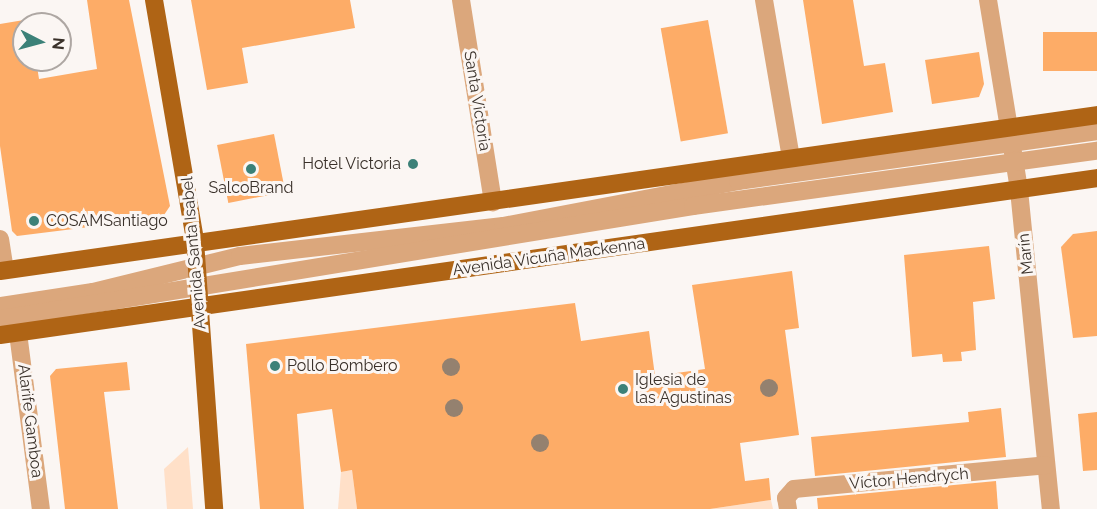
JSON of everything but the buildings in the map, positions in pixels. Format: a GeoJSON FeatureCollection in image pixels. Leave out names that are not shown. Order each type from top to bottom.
{"type":"FeatureCollection","features":[{"type":"Feature","properties":{"kind":"main road","name":"Avenida Santa Isabel"},"geometry":{"type":"LineString","coordinates":[[154,0],[195,241],[214,509]]}},
{"type":"Feature","properties":{"kind":"main road"},"geometry":{"type":"LineString","coordinates":[[3,271],[195,241],[791,158],[1012,144],[1097,115]]}},
{"type":"Feature","properties":{"kind":"main road","name":"Avenida Vicuña Mackenna"},"geometry":{"type":"LineString","coordinates":[[0,336],[1097,178]]}},
{"type":"Feature","properties":{"kind":"street","name":"Santa Victoria"},"geometry":{"type":"LineString","coordinates":[[461,0],[493,201]]}},
{"type":"Feature","properties":{"kind":"street"},"geometry":{"type":"LineString","coordinates":[[764,0],[791,158]]}},
{"type":"Feature","properties":{"kind":"street","name":"Marín"},"geometry":{"type":"LineString","coordinates":[[988,0],[1019,190],[1051,509]]}},
{"type":"Feature","properties":{"kind":"street"},"geometry":{"type":"LineString","coordinates":[[0,306],[93,292],[197,266],[268,252],[504,226],[738,181],[1097,131]]}},
{"type":"Feature","properties":{"kind":"street"},"geometry":{"type":"LineString","coordinates":[[0,319],[198,287],[1012,144],[1097,151]]}},
{"type":"Feature","properties":{"kind":"street"},"geometry":{"type":"LineString","coordinates":[[0,239],[3,271]]}},
{"type":"Feature","properties":{"kind":"street","name":"Alarife Gamboa"},"geometry":{"type":"LineString","coordinates":[[18,333],[41,509]]}},
{"type":"Feature","properties":{"kind":"street","name":"Víctor Hendrych"},"geometry":{"type":"LineString","coordinates":[[788,509],[786,498],[794,489],[1046,465]]}},
{"type":"Feature","properties":{"kind":"shaded area"},"geometry":{"type":"Polygon","coordinates":[[[188,447],[193,509],[167,509],[164,469],[188,447]]]}},
{"type":"Feature","properties":{"kind":"shaded area"},"geometry":{"type":"Polygon","coordinates":[[[352,470],[357,509],[338,509],[341,472],[352,470]]]}},
{"type":"Feature","properties":{"kind":"shaded area"},"geometry":{"type":"Polygon","coordinates":[[[771,500],[773,509],[710,509],[771,500]]]}},
{"type":"Feature","properties":{"kind":"place","name":"Hotel Victoria"},"geometry":{"type":"Point","coordinates":[413,164]}},
{"type":"Feature","properties":{"kind":"place","name":"SalcoBrand"},"geometry":{"type":"Point","coordinates":[251,169]}},
{"type":"Feature","properties":{"kind":"place","name":"COSAMSantiago"},"geometry":{"type":"Point","coordinates":[34,221]}},
{"type":"Feature","properties":{"kind":"place","name":"Pollo Bombero"},"geometry":{"type":"Point","coordinates":[275,366]}},
{"type":"Feature","properties":{"kind":"place","name":"Iglesia de las Agustinas"},"geometry":{"type":"Point","coordinates":[623,389]}}]}
